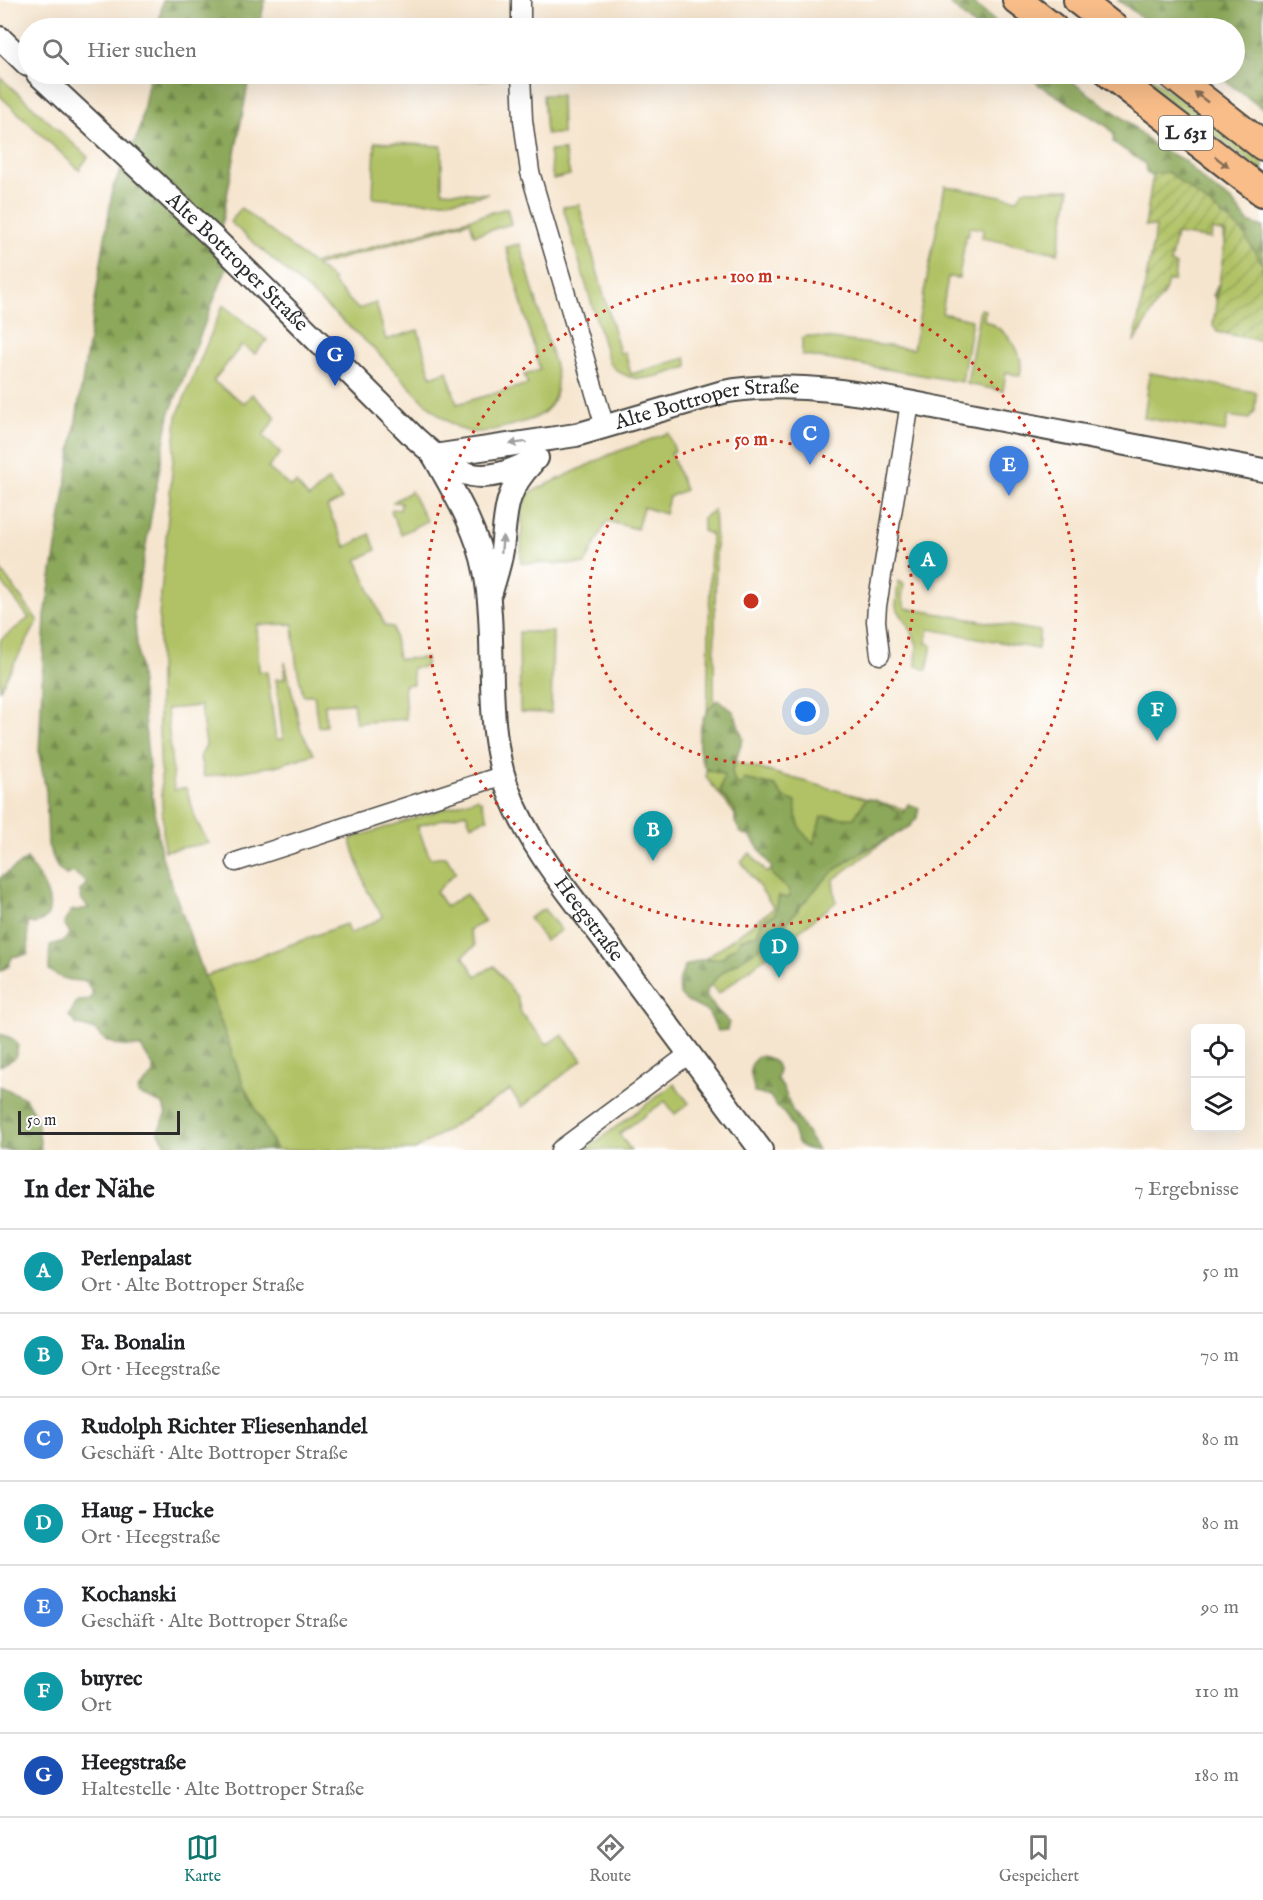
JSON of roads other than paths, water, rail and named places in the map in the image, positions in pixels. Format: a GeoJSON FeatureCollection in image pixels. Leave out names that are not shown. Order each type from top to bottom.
{"type":"FeatureCollection","features":[{"type":"Feature","properties":{"kind":"main road"},"geometry":{"type":"LineString","coordinates":[[1017,0],[1040,18]]}},
{"type":"Feature","properties":{"kind":"main road"},"geometry":{"type":"LineString","coordinates":[[1078,0],[1101,18]]}},
{"type":"Feature","properties":{"kind":"main road","name":"L 631"},"geometry":{"type":"LineString","coordinates":[[1123,84],[1263,192]]}},
{"type":"Feature","properties":{"kind":"main road","name":"L 631"},"geometry":{"type":"LineString","coordinates":[[1184,84],[1263,146]]}},
{"type":"Feature","properties":{"kind":"street"},"geometry":{"type":"LineString","coordinates":[[521,0],[521,18]]}},
{"type":"Feature","properties":{"kind":"street"},"geometry":{"type":"LineString","coordinates":[[0,38],[18,55]]}},
{"type":"Feature","properties":{"kind":"street","name":"Alte Bottroper Straße"},"geometry":{"type":"LineString","coordinates":[[49,84],[216,240],[434,456],[462,472],[486,478],[511,471],[537,458]]}},
{"type":"Feature","properties":{"kind":"street"},"geometry":{"type":"LineString","coordinates":[[521,84],[522,120],[530,172],[605,427]]}},
{"type":"Feature","properties":{"kind":"street","name":"Alte Bottroper Straße"},"geometry":{"type":"LineString","coordinates":[[434,456],[576,435],[700,398],[747,388],[815,389],[910,403],[1263,470]]}},
{"type":"Feature","properties":{"kind":"street"},"geometry":{"type":"LineString","coordinates":[[880,655],[876,621],[877,606],[910,403]]}},
{"type":"Feature","properties":{"kind":"street","name":"Heegstraße"},"geometry":{"type":"LineString","coordinates":[[488,600],[502,553],[507,503],[519,478],[537,458],[576,435]]}},
{"type":"Feature","properties":{"kind":"street","name":"Heegstraße"},"geometry":{"type":"LineString","coordinates":[[434,456],[476,539],[485,571],[495,731],[504,775],[518,811],[542,854],[761,1150]]}},
{"type":"Feature","properties":{"kind":"street"},"geometry":{"type":"LineString","coordinates":[[236,862],[504,775]]}},
{"type":"Feature","properties":{"kind":"street"},"geometry":{"type":"LineString","coordinates":[[560,1150],[689,1054]]}},
{"type":"Feature","properties":{"kind":"place","name":"Heegstraße"},"geometry":{"type":"Point","coordinates":[335,386]}},
{"type":"Feature","properties":{"kind":"place","name":"Rudolph Richter Fliesenhandel"},"geometry":{"type":"Point","coordinates":[810,465]}},
{"type":"Feature","properties":{"kind":"place","name":"Kochanski"},"geometry":{"type":"Point","coordinates":[1009,496]}},
{"type":"Feature","properties":{"kind":"place","name":"Perlenpalast"},"geometry":{"type":"Point","coordinates":[928,591]}},
{"type":"Feature","properties":{"kind":"place","name":"buyrec"},"geometry":{"type":"Point","coordinates":[1157,741]}},
{"type":"Feature","properties":{"kind":"place","name":"Fa. Bonalin"},"geometry":{"type":"Point","coordinates":[653,861]}},
{"type":"Feature","properties":{"kind":"place","name":"Haug - Hucke"},"geometry":{"type":"Point","coordinates":[779,978]}}]}
